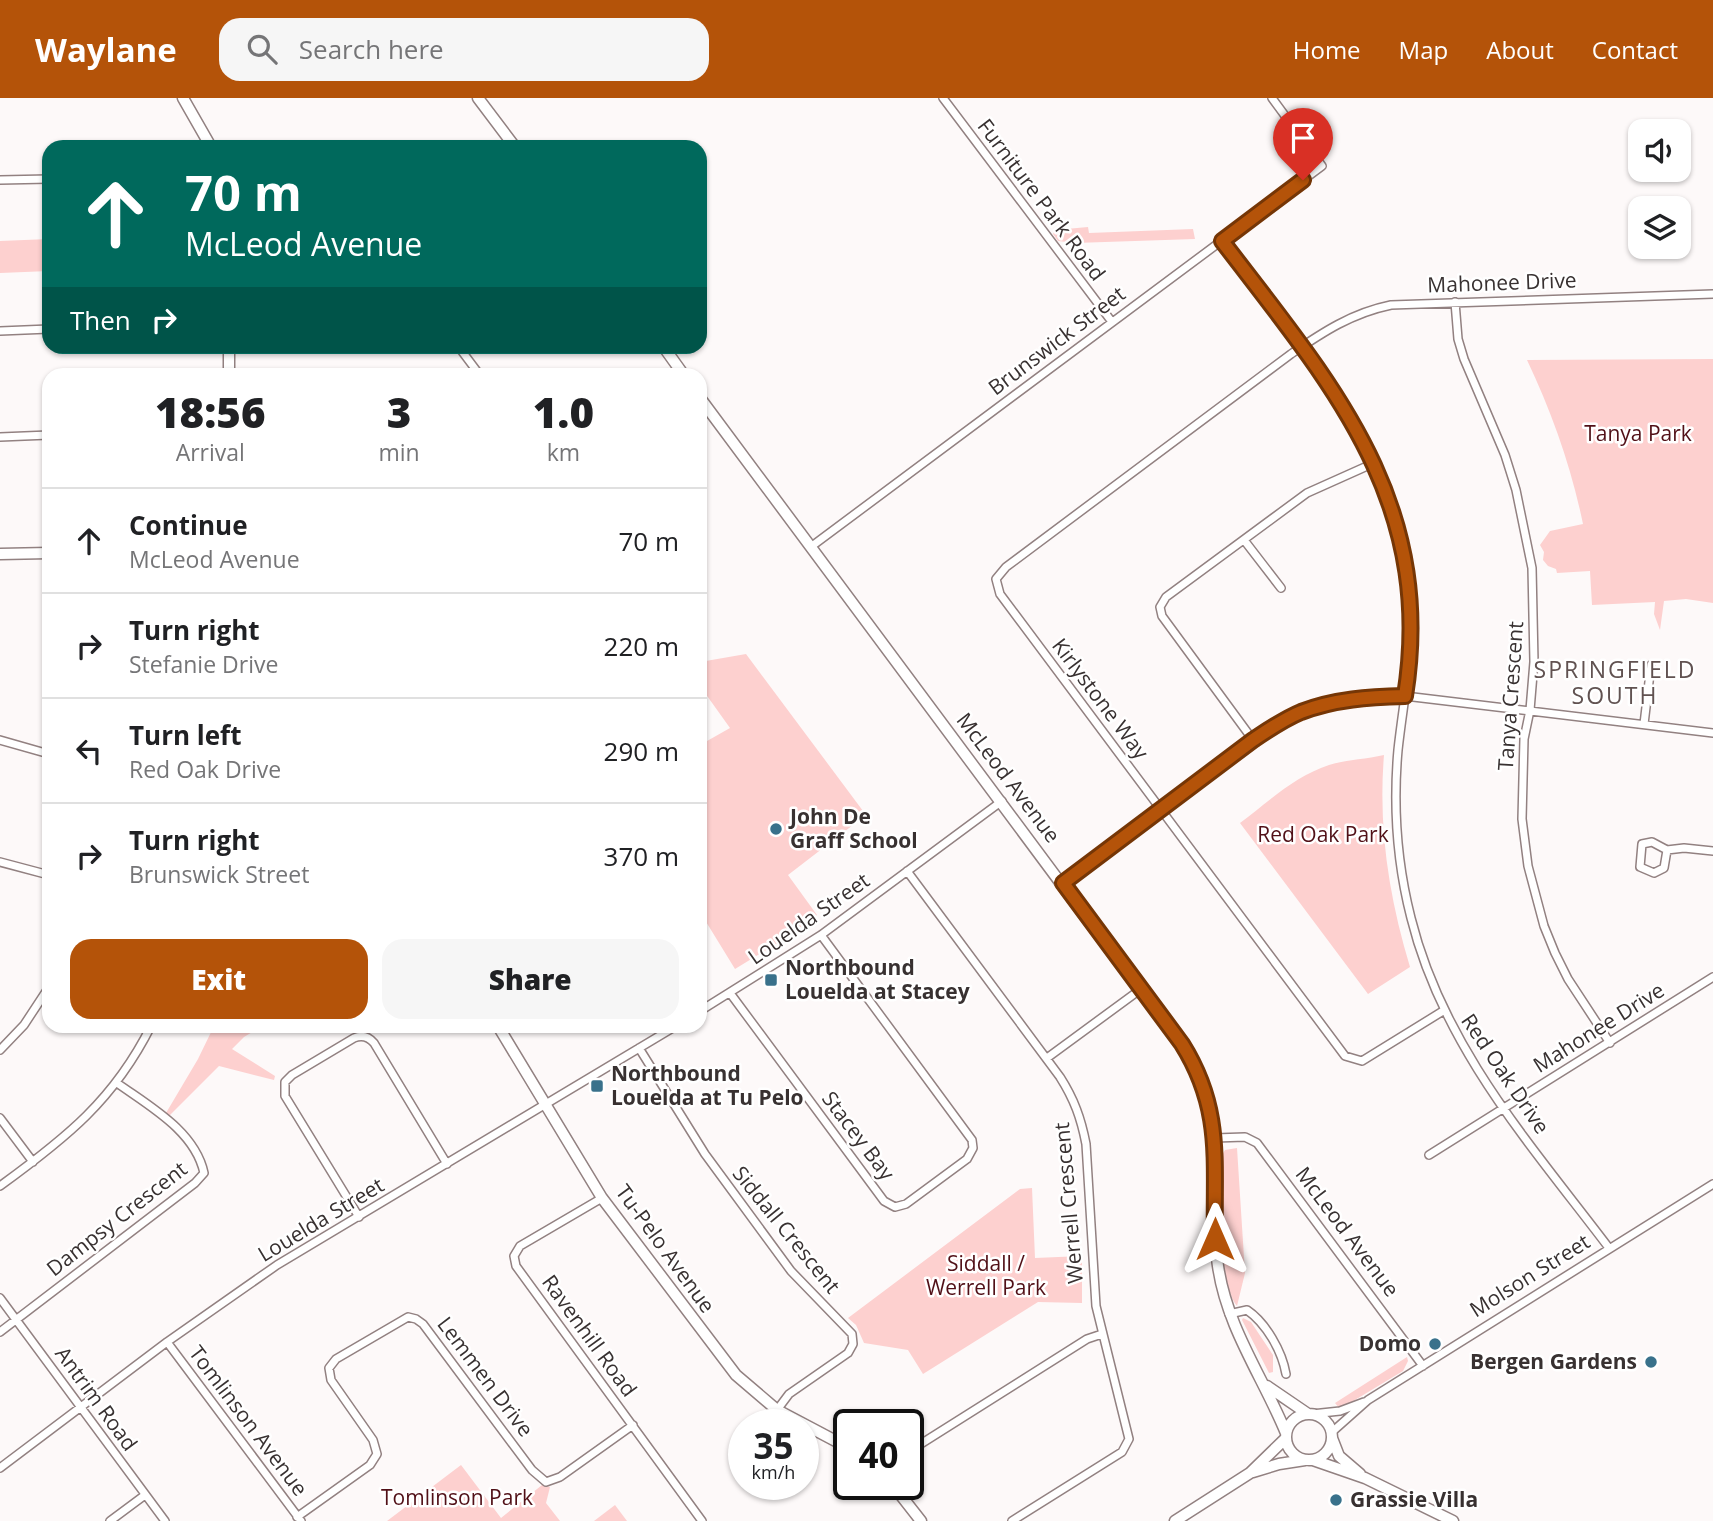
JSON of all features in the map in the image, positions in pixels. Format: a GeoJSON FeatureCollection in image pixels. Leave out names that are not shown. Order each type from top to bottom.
{"type":"FeatureCollection","features":[{"type":"Feature","properties":{"kind":"street"},"geometry":{"type":"LineString","coordinates":[[183,98],[208,140]]}},
{"type":"Feature","properties":{"kind":"street"},"geometry":{"type":"LineString","coordinates":[[478,98],[510,140]]}},
{"type":"Feature","properties":{"kind":"street","name":"Furniture Park Road"},"geometry":{"type":"LineString","coordinates":[[943,98],[1112,322]]}},
{"type":"Feature","properties":{"kind":"street","name":"Brunswick Street"},"geometry":{"type":"LineString","coordinates":[[812,546],[1322,166],[1272,98]]}},
{"type":"Feature","properties":{"kind":"street"},"geometry":{"type":"LineString","coordinates":[[0,180],[42,179]]}},
{"type":"Feature","properties":{"kind":"street","name":"Red Oak Drive"},"geometry":{"type":"LineString","coordinates":[[1222,241],[1303,346],[1345,408],[1374,463],[1395,521],[1407,579],[1411,636],[1398,751],[1397,837],[1411,918],[1443,1011],[1469,1059],[1503,1109],[1609,1248]]}},
{"type":"Feature","properties":{"kind":"street","name":"Mahonee Drive"},"geometry":{"type":"LineString","coordinates":[[1303,346],[1332,327],[1371,309],[1391,305],[1713,294]]}},
{"type":"Feature","properties":{"kind":"street","name":"Tanya Crescent"},"geometry":{"type":"LineString","coordinates":[[1455,302],[1458,339],[1505,455],[1532,568],[1535,631],[1530,710],[1524,738],[1521,819],[1533,890],[1544,926],[1564,970],[1610,1043]]}},
{"type":"Feature","properties":{"kind":"street"},"geometry":{"type":"LineString","coordinates":[[0,331],[42,329]]}},
{"type":"Feature","properties":{"kind":"street","name":"Kirlystone Way"},"geometry":{"type":"LineString","coordinates":[[1303,346],[1006,566],[996,579],[1000,594],[1345,1056],[1362,1061],[1443,1011]]}},
{"type":"Feature","properties":{"kind":"street","name":"McLeod Avenue"},"geometry":{"type":"LineString","coordinates":[[707,407],[1182,1044],[1196,1069],[1209,1105],[1215,1139],[1245,1137],[1257,1143],[1423,1366]]}},
{"type":"Feature","properties":{"kind":"street"},"geometry":{"type":"LineString","coordinates":[[0,437],[42,435]]}},
{"type":"Feature","properties":{"kind":"street"},"geometry":{"type":"LineString","coordinates":[[1253,740],[1162,617],[1160,607],[1166,597],[1316,487],[1374,463]]}},
{"type":"Feature","properties":{"kind":"street"},"geometry":{"type":"LineString","coordinates":[[1244,540],[1280,588]]}},
{"type":"Feature","properties":{"kind":"street"},"geometry":{"type":"LineString","coordinates":[[0,554],[42,553]]}},
{"type":"Feature","properties":{"kind":"street"},"geometry":{"type":"LineString","coordinates":[[1644,724],[1651,665]]}},
{"type":"Feature","properties":{"kind":"street"},"geometry":{"type":"LineString","coordinates":[[1063,883],[1253,740],[1300,712],[1352,698],[1405,696],[1713,733]]}},
{"type":"Feature","properties":{"kind":"street"},"geometry":{"type":"LineString","coordinates":[[0,740],[42,752]]}},
{"type":"Feature","properties":{"kind":"street","name":"Louelda Street"},"geometry":{"type":"LineString","coordinates":[[707,1007],[821,935],[1002,802]]}},
{"type":"Feature","properties":{"kind":"street"},"geometry":{"type":"LineString","coordinates":[[1667,850],[1664,868],[1654,873],[1640,867],[1642,844],[1652,842],[1667,850],[1684,848],[1713,851]]}},
{"type":"Feature","properties":{"kind":"street"},"geometry":{"type":"LineString","coordinates":[[0,862],[42,873]]}},
{"type":"Feature","properties":{"kind":"street","name":"Werrell Crescent"},"geometry":{"type":"LineString","coordinates":[[907,871],[1047,1058],[1070,1093],[1081,1118],[1088,1169],[1096,1306],[1129,1439],[1122,1452],[1012,1521]]}},
{"type":"Feature","properties":{"kind":"street","name":"Stacey Bay"},"geometry":{"type":"LineString","coordinates":[[730,993],[884,1201],[895,1207],[906,1204],[967,1159],[973,1149],[972,1140],[821,935]]}},
{"type":"Feature","properties":{"kind":"street","name":"Mahonee Drive"},"geometry":{"type":"LineString","coordinates":[[1429,1155],[1713,977]]}},
{"type":"Feature","properties":{"kind":"street"},"geometry":{"type":"LineString","coordinates":[[1047,1058],[1141,989]]}},
{"type":"Feature","properties":{"kind":"street"},"geometry":{"type":"LineString","coordinates":[[0,1050],[24,1025],[42,998]]}},
{"type":"Feature","properties":{"kind":"street"},"geometry":{"type":"LineString","coordinates":[[0,1186],[82,1122],[117,1083],[147,1033]]}},
{"type":"Feature","properties":{"kind":"street","name":"Tu-Pelo Avenue"},"geometry":{"type":"LineString","coordinates":[[502,1033],[602,1198],[736,1376],[777,1409]]}},
{"type":"Feature","properties":{"kind":"street","name":"Louelda Street"},"geometry":{"type":"LineString","coordinates":[[0,1468],[167,1342],[277,1265],[664,1033]]}},
{"type":"Feature","properties":{"kind":"street"},"geometry":{"type":"LineString","coordinates":[[359,1217],[285,1096],[285,1082],[292,1075],[354,1038],[369,1038],[374,1042],[447,1164]]}},
{"type":"Feature","properties":{"kind":"street","name":"Siddall Crescent"},"geometry":{"type":"LineString","coordinates":[[639,1048],[705,1154],[791,1271],[852,1334],[853,1344],[848,1353],[789,1394],[779,1409]]}},
{"type":"Feature","properties":{"kind":"street","name":"Dampsy Crescent"},"geometry":{"type":"LineString","coordinates":[[17,1320],[195,1183],[204,1173],[201,1161],[178,1130],[117,1083]]}},
{"type":"Feature","properties":{"kind":"street"},"geometry":{"type":"LineString","coordinates":[[0,1118],[33,1162]]}},
{"type":"Feature","properties":{"kind":"street"},"geometry":{"type":"LineString","coordinates":[[1215,1139],[1217,1265],[1229,1314],[1245,1351],[1265,1384],[1289,1448],[1294,1454],[1365,1478],[1453,1521]]}},
{"type":"Feature","properties":{"kind":"street","name":"Molson Street"},"geometry":{"type":"LineString","coordinates":[[1310,1414],[1340,1411],[1368,1400],[1713,1184]]}},
{"type":"Feature","properties":{"kind":"street","name":"Ravenhill Road"},"geometry":{"type":"LineString","coordinates":[[602,1198],[520,1246],[514,1255],[514,1261],[702,1521]]}},
{"type":"Feature","properties":{"kind":"street","name":"Antrim Road"},"geometry":{"type":"LineString","coordinates":[[0,1298],[165,1521]]}},
{"type":"Feature","properties":{"kind":"street"},"geometry":{"type":"LineString","coordinates":[[1229,1314],[1247,1310],[1254,1315],[1278,1349],[1286,1374]]}},
{"type":"Feature","properties":{"kind":"street","name":"Lemmen Drive"},"geometry":{"type":"LineString","coordinates":[[299,1519],[370,1465],[377,1454],[373,1440],[331,1380],[330,1368],[336,1359],[408,1317],[423,1324],[532,1470],[545,1482],[560,1477],[633,1425]]}},
{"type":"Feature","properties":{"kind":"street"},"geometry":{"type":"LineString","coordinates":[[0,1332],[17,1320]]}},
{"type":"Feature","properties":{"kind":"street"},"geometry":{"type":"LineString","coordinates":[[924,1442],[1087,1339],[1102,1334]]}},
{"type":"Feature","properties":{"kind":"street","name":"Tomlinson Avenue"},"geometry":{"type":"LineString","coordinates":[[167,1342],[299,1519]]}},
{"type":"Feature","properties":{"kind":"street"},"geometry":{"type":"LineString","coordinates":[[1265,1384],[1310,1414],[1324,1419],[1339,1456],[1365,1478]]}},
{"type":"Feature","properties":{"kind":"street","name":"Molson Street"},"geometry":{"type":"LineString","coordinates":[[1332,1435],[1368,1400]]}},
{"type":"Feature","properties":{"kind":"street"},"geometry":{"type":"LineString","coordinates":[[1175,1521],[1250,1473],[1286,1436],[1294,1420],[1310,1414]]}},
{"type":"Feature","properties":{"kind":"street"},"geometry":{"type":"LineString","coordinates":[[1250,1473],[1279,1464],[1310,1460],[1327,1452],[1332,1435]]}},
{"type":"Feature","properties":{"kind":"street"},"geometry":{"type":"LineString","coordinates":[[110,1521],[145,1495]]}},
{"type":"Feature","properties":{"kind":"street"},"geometry":{"type":"LineString","coordinates":[[905,1500],[921,1521]]}},
{"type":"Feature","properties":{"kind":"green space"},"geometry":{"type":"Polygon","coordinates":[[[1088,227],[1089,233],[1193,229],[1195,239],[1075,243],[1058,241],[1053,234],[1055,230],[1088,227]]]}},
{"type":"Feature","properties":{"kind":"green space"},"geometry":{"type":"Polygon","coordinates":[[[42,239],[42,271],[0,273],[0,241],[42,239]]]}},
{"type":"Feature","properties":{"kind":"green space","name":"Tanya Park"},"geometry":{"type":"Polygon","coordinates":[[[1713,359],[1713,603],[1686,599],[1664,601],[1660,630],[1654,614],[1655,602],[1592,605],[1590,571],[1557,573],[1556,569],[1543,560],[1544,552],[1540,545],[1550,531],[1583,524],[1560,440],[1527,360],[1713,359]]]}},
{"type":"Feature","properties":{"kind":"green space","name":"John De Graff School"},"geometry":{"type":"Polygon","coordinates":[[[746,654],[866,815],[788,875],[817,915],[735,969],[707,923],[707,741],[730,728],[707,696],[707,661],[746,654]]]}},
{"type":"Feature","properties":{"kind":"green space","name":"Red Oak Park"},"geometry":{"type":"Polygon","coordinates":[[[1384,755],[1383,809],[1387,862],[1396,915],[1410,967],[1368,994],[1240,823],[1282,790],[1317,770],[1336,763],[1384,755]]]}},
{"type":"Feature","properties":{"kind":"green space"},"geometry":{"type":"Polygon","coordinates":[[[211,1033],[251,1033],[232,1049],[275,1076],[274,1080],[219,1066],[169,1116],[166,1113],[211,1033]]]}},
{"type":"Feature","properties":{"kind":"green space"},"geometry":{"type":"Polygon","coordinates":[[[1237,1148],[1245,1273],[1237,1306],[1230,1294],[1226,1277],[1221,1211],[1222,1155],[1225,1150],[1237,1148]]]}},
{"type":"Feature","properties":{"kind":"green space","name":"Siddall / Werrell Park"},"geometry":{"type":"Polygon","coordinates":[[[1032,1188],[1035,1258],[1082,1256],[1082,1303],[1038,1302],[923,1374],[908,1350],[864,1343],[856,1325],[848,1318],[1020,1189],[1032,1188]]]}},
{"type":"Feature","properties":{"kind":"green space"},"geometry":{"type":"Polygon","coordinates":[[[1243,1318],[1251,1322],[1273,1355],[1273,1372],[1269,1373],[1243,1318]]]}},
{"type":"Feature","properties":{"kind":"green space"},"geometry":{"type":"Polygon","coordinates":[[[1407,1357],[1403,1371],[1340,1409],[1335,1403],[1407,1357]]]}},
{"type":"Feature","properties":{"kind":"green space","name":"Tomlinson Park"},"geometry":{"type":"Polygon","coordinates":[[[461,1465],[501,1518],[542,1485],[550,1487],[546,1503],[560,1521],[387,1521],[461,1465]]]}},
{"type":"Feature","properties":{"kind":"green space","name":"Tomlinson Park"},"geometry":{"type":"Polygon","coordinates":[[[615,1505],[627,1521],[594,1521],[615,1505]]]}},
{"type":"Feature","properties":{"kind":"place","name":"John De Graff School"},"geometry":{"type":"Point","coordinates":[776,829]}},
{"type":"Feature","properties":{"kind":"place","name":"Northbound Louelda at Stacey"},"geometry":{"type":"Point","coordinates":[771,980]}},
{"type":"Feature","properties":{"kind":"place","name":"Northbound Louelda at Tu Pelo"},"geometry":{"type":"Point","coordinates":[597,1086]}},
{"type":"Feature","properties":{"kind":"place","name":"Domo"},"geometry":{"type":"Point","coordinates":[1435,1344]}},
{"type":"Feature","properties":{"kind":"place","name":"Bergen Gardens"},"geometry":{"type":"Point","coordinates":[1651,1362]}},
{"type":"Feature","properties":{"kind":"place","name":"Grassie Villa"},"geometry":{"type":"Point","coordinates":[1336,1500]}},
{"type":"Feature","properties":{"kind":"district","name":"SPRINGFIELD SOUTH"},"geometry":{"type":"Point","coordinates":[1615,683]}},
{"type":"Feature","properties":{"kind":"route"},"geometry":{"type":"LineString","coordinates":[[1215,1239],[1215,1139],[1202,1082],[1182,1044],[1063,883],[1253,740],[1300,712],[1352,698],[1405,696],[1411,636],[1410,604],[1402,550],[1382,482],[1345,408],[1303,346],[1222,241],[1303,180]]}}]}
